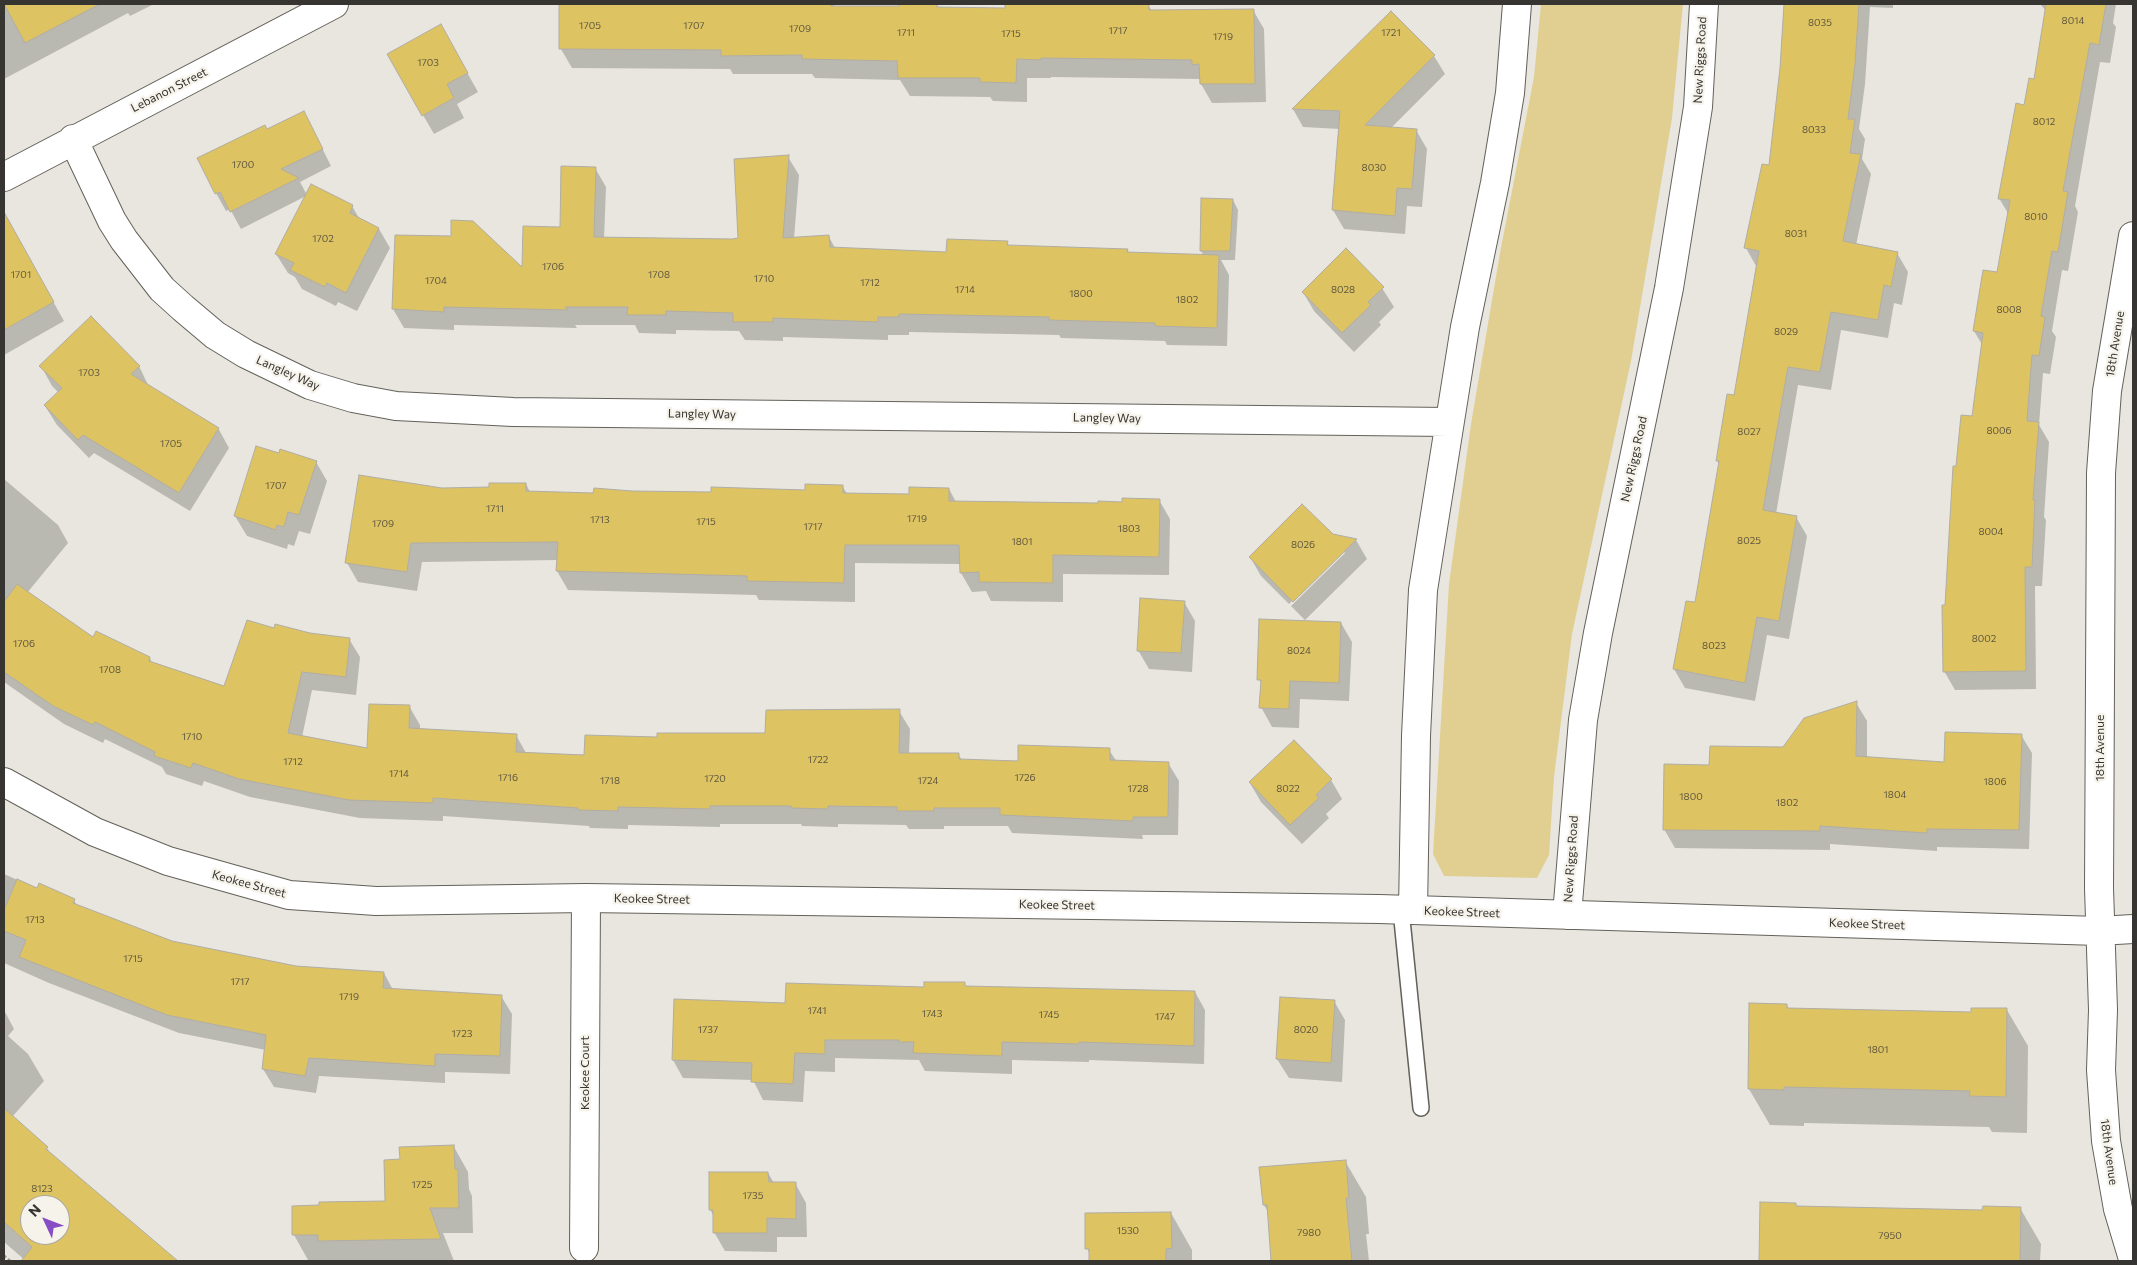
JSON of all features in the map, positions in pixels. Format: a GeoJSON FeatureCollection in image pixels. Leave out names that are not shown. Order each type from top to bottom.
{"type":"FeatureCollection","features":[{"type":"Feature","properties":{"kind":"street","name":"Lebanon Street"},"geometry":{"type":"LineString","coordinates":[[4,176],[334,4]]}},
{"type":"Feature","properties":{"kind":"street"},"geometry":{"type":"LineString","coordinates":[[1407,910],[1423,590],[1465,327],[1495,183],[1510,92],[1517,4]]}},
{"type":"Feature","properties":{"kind":"street","name":"New Riggs Road"},"geometry":{"type":"LineString","coordinates":[[1567,915],[1583,720],[1598,633],[1669,288],[1698,107],[1704,4]]}},
{"type":"Feature","properties":{"kind":"street","name":"Langley Way"},"geometry":{"type":"LineString","coordinates":[[73,139],[112,221],[124,240],[162,289],[215,335],[246,354],[310,384],[353,398],[396,406],[513,412],[1449,422]]}},
{"type":"Feature","properties":{"kind":"street","name":"18th Avenue"},"geometry":{"type":"LineString","coordinates":[[2133,236],[2107,391],[2101,473],[2099,931],[2103,1010],[2102,1070],[2106,1141],[2118,1209],[2133,1259]]}},
{"type":"Feature","properties":{"kind":"street","name":"Keokee Street"},"geometry":{"type":"LineString","coordinates":[[4,782],[95,832],[168,861],[289,895],[376,901],[586,898],[1407,910],[2099,931],[2133,929]]}},
{"type":"Feature","properties":{"kind":"street","name":"Keokee Court"},"geometry":{"type":"LineString","coordinates":[[584,1248],[586,898]]}},
{"type":"Feature","properties":{"kind":"lane"},"geometry":{"type":"LineString","coordinates":[[1407,910],[1421,1108]]}},
{"type":"Feature","properties":{"kind":"path"},"geometry":{"type":"LineString","coordinates":[[4,1256],[10,1261]]}},
{"type":"Feature","properties":{"kind":"shaded area"},"geometry":{"type":"Polygon","coordinates":[[[1541,4],[1683,4],[1672,118],[1631,361],[1572,634],[1554,777],[1549,855],[1537,878],[1444,876],[1433,854],[1449,584],[1471,424],[1500,253],[1534,77],[1541,4]]]}},
{"type":"Feature","properties":{"kind":"building"},"geometry":{"type":"Polygon","coordinates":[[[4,4],[100,4],[25,43],[4,4]]]}},
{"type":"Feature","properties":{"kind":"building"},"geometry":{"type":"Polygon","coordinates":[[[559,4],[831,4],[831,6],[899,6],[899,4],[937,4],[937,7],[1005,8],[1005,4],[1149,4],[1149,10],[1254,9],[1255,84],[1200,84],[1199,64],[1192,65],[1192,60],[1017,59],[1016,83],[980,82],[980,78],[898,78],[897,61],[802,59],[802,55],[721,56],[721,50],[559,49],[559,4]]]}},
{"type":"Feature","properties":{"kind":"building"},"geometry":{"type":"Polygon","coordinates":[[[1784,4],[1859,4],[1855,65],[1848,119],[1855,119],[1850,153],[1861,154],[1843,241],[1898,252],[1891,287],[1884,285],[1878,320],[1831,312],[1820,372],[1788,367],[1763,510],[1797,516],[1779,621],[1757,617],[1745,683],[1673,669],[1686,601],[1695,602],[1719,461],[1716,461],[1727,394],[1734,395],[1759,251],[1744,248],[1762,164],[1769,165],[1780,68],[1784,4]]]}},
{"type":"Feature","properties":{"kind":"building"},"geometry":{"type":"Polygon","coordinates":[[[2046,4],[2106,4],[2099,45],[2090,43],[2063,191],[2068,192],[2058,252],[2052,251],[2041,316],[2045,317],[2039,356],[2032,355],[2027,421],[2039,422],[2033,500],[2035,500],[2032,567],[2025,567],[2026,671],[1943,672],[1942,605],[1945,605],[1953,466],[1956,466],[1961,415],[1972,416],[1983,333],[1973,331],[1983,270],[1997,272],[2010,200],[1998,199],[2016,103],[2024,105],[2029,78],[2034,79],[2046,4]]]}},
{"type":"Feature","properties":{"kind":"building"},"geometry":{"type":"Polygon","coordinates":[[[1391,11],[1435,55],[1365,125],[1417,129],[1412,189],[1397,188],[1395,216],[1332,210],[1340,111],[1292,109],[1391,11]]]}},
{"type":"Feature","properties":{"kind":"building"},"geometry":{"type":"Polygon","coordinates":[[[441,24],[468,73],[447,84],[454,98],[422,116],[387,54],[441,24]]]}},
{"type":"Feature","properties":{"kind":"building"},"geometry":{"type":"Polygon","coordinates":[[[304,111],[323,149],[281,169],[299,178],[230,212],[220,192],[215,194],[197,158],[265,125],[267,129],[304,111]]]}},
{"type":"Feature","properties":{"kind":"building"},"geometry":{"type":"Polygon","coordinates":[[[789,155],[783,238],[829,235],[830,247],[946,252],[947,239],[1008,241],[1007,245],[1128,249],[1127,252],[1219,255],[1217,328],[1155,326],[1155,323],[1049,320],[1049,317],[899,314],[899,317],[878,317],[878,322],[773,318],[773,322],[733,322],[733,313],[666,311],[666,315],[627,315],[628,307],[565,307],[568,310],[444,307],[444,312],[392,309],[395,235],[451,236],[451,220],[473,221],[522,267],[523,226],[560,227],[561,166],[596,167],[594,237],[732,239],[738,238],[734,159],[789,155]]]}},
{"type":"Feature","properties":{"kind":"building"},"geometry":{"type":"Polygon","coordinates":[[[311,184],[353,205],[350,213],[379,228],[346,293],[327,283],[325,287],[290,270],[294,263],[275,254],[311,184]]]}},
{"type":"Feature","properties":{"kind":"building"},"geometry":{"type":"Polygon","coordinates":[[[1201,198],[1233,199],[1230,251],[1200,251],[1201,198]]]}},
{"type":"Feature","properties":{"kind":"building"},"geometry":{"type":"Polygon","coordinates":[[[4,212],[54,302],[4,330],[4,212]]]}},
{"type":"Feature","properties":{"kind":"building"},"geometry":{"type":"Polygon","coordinates":[[[1346,248],[1384,287],[1368,302],[1371,305],[1342,333],[1302,292],[1346,248]]]}},
{"type":"Feature","properties":{"kind":"building"},"geometry":{"type":"Polygon","coordinates":[[[91,316],[140,366],[131,374],[219,428],[179,493],[83,435],[78,440],[44,405],[62,388],[39,366],[91,316]]]}},
{"type":"Feature","properties":{"kind":"building"},"geometry":{"type":"Polygon","coordinates":[[[256,446],[279,453],[280,449],[317,461],[299,515],[288,512],[284,527],[277,525],[276,530],[234,516],[256,446]]]}},
{"type":"Feature","properties":{"kind":"building"},"geometry":{"type":"Polygon","coordinates":[[[359,475],[442,488],[489,487],[489,483],[526,483],[526,491],[593,493],[594,488],[632,491],[711,492],[711,487],[805,490],[805,484],[843,485],[843,493],[909,494],[909,487],[949,488],[949,501],[1098,503],[1098,501],[1122,502],[1122,498],[1160,499],[1159,557],[1053,555],[1053,583],[979,582],[979,572],[960,573],[959,545],[845,545],[844,583],[747,581],[747,576],[556,571],[558,542],[411,543],[407,572],[345,563],[359,475]]]}},
{"type":"Feature","properties":{"kind":"building"},"geometry":{"type":"Polygon","coordinates":[[[1302,504],[1333,534],[1357,539],[1293,602],[1249,557],[1302,504]]]}},
{"type":"Feature","properties":{"kind":"building"},"geometry":{"type":"Polygon","coordinates":[[[17,584],[93,637],[96,631],[150,657],[149,661],[224,686],[247,620],[274,628],[275,624],[310,633],[350,638],[346,677],[302,672],[288,733],[367,748],[369,704],[410,705],[409,728],[517,734],[516,752],[584,755],[585,735],[657,737],[657,733],[765,733],[766,710],[900,709],[899,753],[959,753],[959,759],[1018,761],[1018,745],[1110,748],[1110,760],[1169,762],[1168,817],[1133,817],[1133,821],[1000,815],[1000,808],[934,808],[934,811],[897,811],[897,807],[828,806],[828,809],[791,808],[791,806],[710,806],[710,809],[618,807],[618,811],[578,810],[578,808],[433,798],[433,803],[349,800],[239,779],[193,763],[191,768],[154,756],[155,752],[95,722],[93,725],[53,706],[4,672],[4,602],[17,584]]]}},
{"type":"Feature","properties":{"kind":"building"},"geometry":{"type":"Polygon","coordinates":[[[1140,598],[1185,601],[1181,653],[1137,651],[1140,598]]]}},
{"type":"Feature","properties":{"kind":"building"},"geometry":{"type":"Polygon","coordinates":[[[1259,619],[1341,622],[1339,683],[1290,681],[1289,709],[1259,708],[1261,680],[1257,680],[1259,619]]]}},
{"type":"Feature","properties":{"kind":"building"},"geometry":{"type":"Polygon","coordinates":[[[1857,701],[1856,756],[1944,762],[1945,732],[2022,734],[2019,830],[1927,829],[1927,833],[1820,826],[1820,831],[1663,830],[1664,764],[1709,765],[1710,746],[1783,747],[1804,718],[1857,701]]]}},
{"type":"Feature","properties":{"kind":"building"},"geometry":{"type":"Polygon","coordinates":[[[1294,740],[1332,779],[1316,795],[1319,798],[1290,825],[1249,782],[1294,740]]]}},
{"type":"Feature","properties":{"kind":"building"},"geometry":{"type":"Polygon","coordinates":[[[17,879],[37,888],[39,883],[75,899],[73,903],[172,941],[296,966],[384,972],[383,988],[502,995],[500,1056],[435,1054],[435,1066],[309,1058],[305,1076],[262,1069],[266,1035],[167,1015],[19,957],[26,940],[4,931],[4,910],[17,879]]]}},
{"type":"Feature","properties":{"kind":"building"},"geometry":{"type":"Polygon","coordinates":[[[924,982],[965,982],[965,986],[1195,991],[1194,1046],[1079,1042],[1079,1044],[1002,1042],[1002,1056],[913,1053],[914,1042],[899,1042],[899,1040],[825,1040],[825,1054],[795,1053],[793,1084],[751,1082],[752,1063],[672,1060],[674,999],[785,1003],[786,983],[924,987],[924,982]]]}},
{"type":"Feature","properties":{"kind":"building"},"geometry":{"type":"Polygon","coordinates":[[[1280,997],[1335,1000],[1331,1063],[1276,1059],[1280,997]]]}},
{"type":"Feature","properties":{"kind":"building"},"geometry":{"type":"Polygon","coordinates":[[[1749,1003],[1787,1004],[1787,1008],[1971,1012],[1971,1008],[2007,1008],[2006,1097],[1969,1096],[1970,1091],[1784,1087],[1784,1090],[1748,1089],[1749,1003]]]}},
{"type":"Feature","properties":{"kind":"building"},"geometry":{"type":"Polygon","coordinates":[[[4,1108],[48,1147],[46,1149],[178,1261],[21,1261],[32,1247],[30,1245],[70,1245],[70,1195],[20,1195],[20,1236],[4,1222],[4,1108]]]}},
{"type":"Feature","properties":{"kind":"building"},"geometry":{"type":"Polygon","coordinates":[[[454,1145],[455,1169],[458,1169],[459,1208],[430,1208],[441,1239],[318,1241],[318,1235],[292,1235],[292,1206],[319,1205],[319,1202],[385,1201],[384,1160],[400,1159],[399,1147],[454,1145]]]}},
{"type":"Feature","properties":{"kind":"building"},"geometry":{"type":"Polygon","coordinates":[[[1346,1160],[1349,1198],[1346,1198],[1352,1261],[1271,1261],[1267,1205],[1263,1205],[1259,1167],[1346,1160]]]}},
{"type":"Feature","properties":{"kind":"building"},"geometry":{"type":"Polygon","coordinates":[[[709,1172],[768,1172],[769,1182],[796,1182],[796,1219],[767,1218],[767,1233],[713,1233],[713,1210],[709,1210],[709,1172]]]}},
{"type":"Feature","properties":{"kind":"building"},"geometry":{"type":"Polygon","coordinates":[[[1760,1202],[1796,1203],[1796,1206],[1982,1210],[1983,1206],[2021,1207],[2020,1261],[1759,1261],[1760,1202]]]}},
{"type":"Feature","properties":{"kind":"building"},"geometry":{"type":"Polygon","coordinates":[[[1171,1212],[1172,1248],[1166,1249],[1166,1261],[1089,1261],[1089,1249],[1085,1249],[1085,1213],[1171,1212]]]}}]}
